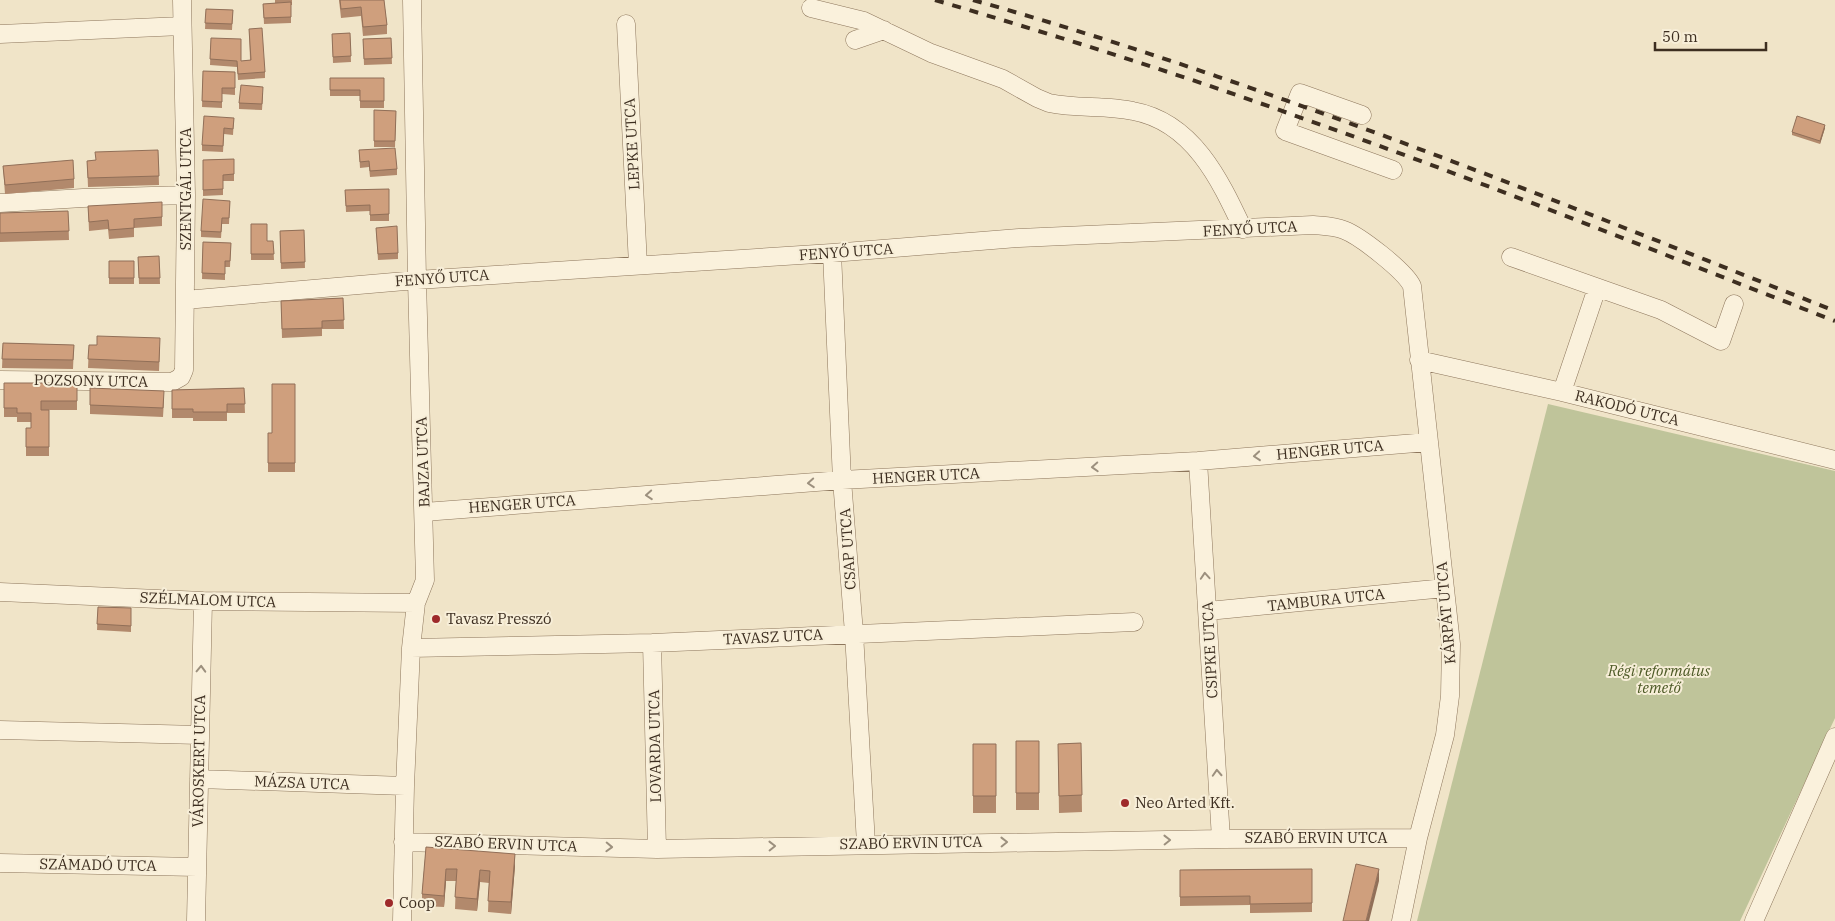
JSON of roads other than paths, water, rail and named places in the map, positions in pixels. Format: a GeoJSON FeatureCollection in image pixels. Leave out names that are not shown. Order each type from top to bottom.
{"type":"FeatureCollection","features":[{"type":"Feature","properties":{"kind":"street","name":"SZENTGÁL UTCA"},"geometry":{"type":"LineString","coordinates":[[181,377],[184,370],[186,195],[186,111],[182,0]]}},
{"type":"Feature","properties":{"kind":"street","name":"BAJZA UTCA"},"geometry":{"type":"LineString","coordinates":[[402,921],[405,786],[412,648],[416,603],[425,580],[412,0]]}},
{"type":"Feature","properties":{"kind":"street"},"geometry":{"type":"LineString","coordinates":[[810,8],[864,21],[931,53],[1003,79],[1049,103],[1132,110],[1171,125],[1183,134],[1204,158],[1223,187],[1243,229]]}},
{"type":"Feature","properties":{"kind":"street","name":"LEPKE UTCA"},"geometry":{"type":"LineString","coordinates":[[626,24],[638,265]]}},
{"type":"Feature","properties":{"kind":"street"},"geometry":{"type":"LineString","coordinates":[[0,34],[182,26]]}},
{"type":"Feature","properties":{"kind":"street"},"geometry":{"type":"LineString","coordinates":[[855,40],[884,30]]}},
{"type":"Feature","properties":{"kind":"street"},"geometry":{"type":"LineString","coordinates":[[1362,115],[1300,93],[1285,132],[1392,170]]}},
{"type":"Feature","properties":{"kind":"street"},"geometry":{"type":"LineString","coordinates":[[0,204],[82,198],[186,195]]}},
{"type":"Feature","properties":{"kind":"street","name":"FENYŐ UTCA"},"geometry":{"type":"LineString","coordinates":[[185,300],[417,280],[832,253],[1018,238],[1313,225],[1332,226],[1353,235],[1403,273],[1409,280],[1412,286],[1419,360]]}},
{"type":"Feature","properties":{"kind":"street","name":"CSAP UTCA"},"geometry":{"type":"LineString","coordinates":[[832,253],[842,480],[854,634],[866,844]]}},
{"type":"Feature","properties":{"kind":"street"},"geometry":{"type":"LineString","coordinates":[[1511,257],[1661,310],[1721,341],[1734,304]]}},
{"type":"Feature","properties":{"kind":"street"},"geometry":{"type":"LineString","coordinates":[[1562,392],[1597,288]]}},
{"type":"Feature","properties":{"kind":"street","name":"RAKODÓ UTCA"},"geometry":{"type":"LineString","coordinates":[[1419,360],[1562,392],[1835,460]]}},
{"type":"Feature","properties":{"kind":"street","name":"KÁRPÁT UTCA"},"geometry":{"type":"LineString","coordinates":[[1400,921],[1418,838],[1445,735],[1450,696],[1451,644],[1419,360]]}},
{"type":"Feature","properties":{"kind":"street","name":"POZSONY UTCA"},"geometry":{"type":"LineString","coordinates":[[0,380],[172,382],[181,377]]}},
{"type":"Feature","properties":{"kind":"street","name":"HENGER UTCA"},"geometry":{"type":"LineString","coordinates":[[424,512],[842,480],[1198,461],[1428,442]]}},
{"type":"Feature","properties":{"kind":"street","name":"CSIPKE UTCA"},"geometry":{"type":"LineString","coordinates":[[1198,461],[1221,839]]}},
{"type":"Feature","properties":{"kind":"street","name":"TAMBURA UTCA"},"geometry":{"type":"LineString","coordinates":[[1208,611],[1444,588]]}},
{"type":"Feature","properties":{"kind":"street","name":"SZÉLMALOM UTCA"},"geometry":{"type":"LineString","coordinates":[[0,592],[203,600],[416,603]]}},
{"type":"Feature","properties":{"kind":"street","name":"VÁROSKERT UTCA"},"geometry":{"type":"LineString","coordinates":[[196,921],[203,600]]}},
{"type":"Feature","properties":{"kind":"street","name":"TAVASZ UTCA"},"geometry":{"type":"LineString","coordinates":[[412,648],[652,643],[1134,622]]}},
{"type":"Feature","properties":{"kind":"street","name":"LOVARDA UTCA"},"geometry":{"type":"LineString","coordinates":[[652,643],[657,849]]}},
{"type":"Feature","properties":{"kind":"street"},"geometry":{"type":"LineString","coordinates":[[0,730],[200,735]]}},
{"type":"Feature","properties":{"kind":"street"},"geometry":{"type":"LineString","coordinates":[[1754,921],[1835,737]]}},
{"type":"Feature","properties":{"kind":"street","name":"MÁZSA UTCA"},"geometry":{"type":"LineString","coordinates":[[199,779],[405,786]]}},
{"type":"Feature","properties":{"kind":"street","name":"SZABÓ ERVIN UTCA"},"geometry":{"type":"LineString","coordinates":[[403,842],[657,849],[866,844],[1418,838]]}},
{"type":"Feature","properties":{"kind":"street","name":"SZÁMADÓ UTCA"},"geometry":{"type":"LineString","coordinates":[[0,863],[197,867]]}},
{"type":"Feature","properties":{"kind":"railway"},"geometry":{"type":"LineString","coordinates":[[935,0],[1217,88],[1310,121],[1507,194],[1835,321]]}},
{"type":"Feature","properties":{"kind":"railway"},"geometry":{"type":"LineString","coordinates":[[973,0],[1083,33],[1300,105],[1515,185],[1835,311]]}},
{"type":"Feature","properties":{"kind":"place","name":"Tavasz Presszó"},"geometry":{"type":"Point","coordinates":[436,619]}},
{"type":"Feature","properties":{"kind":"place","name":"Neo Arted Kft."},"geometry":{"type":"Point","coordinates":[1125,803]}},
{"type":"Feature","properties":{"kind":"place","name":"Coop"},"geometry":{"type":"Point","coordinates":[389,903]}},
{"type":"Feature","properties":{"kind":"park label","name":"Régi református temető"},"geometry":{"type":"Point","coordinates":[1659,680]}}]}
